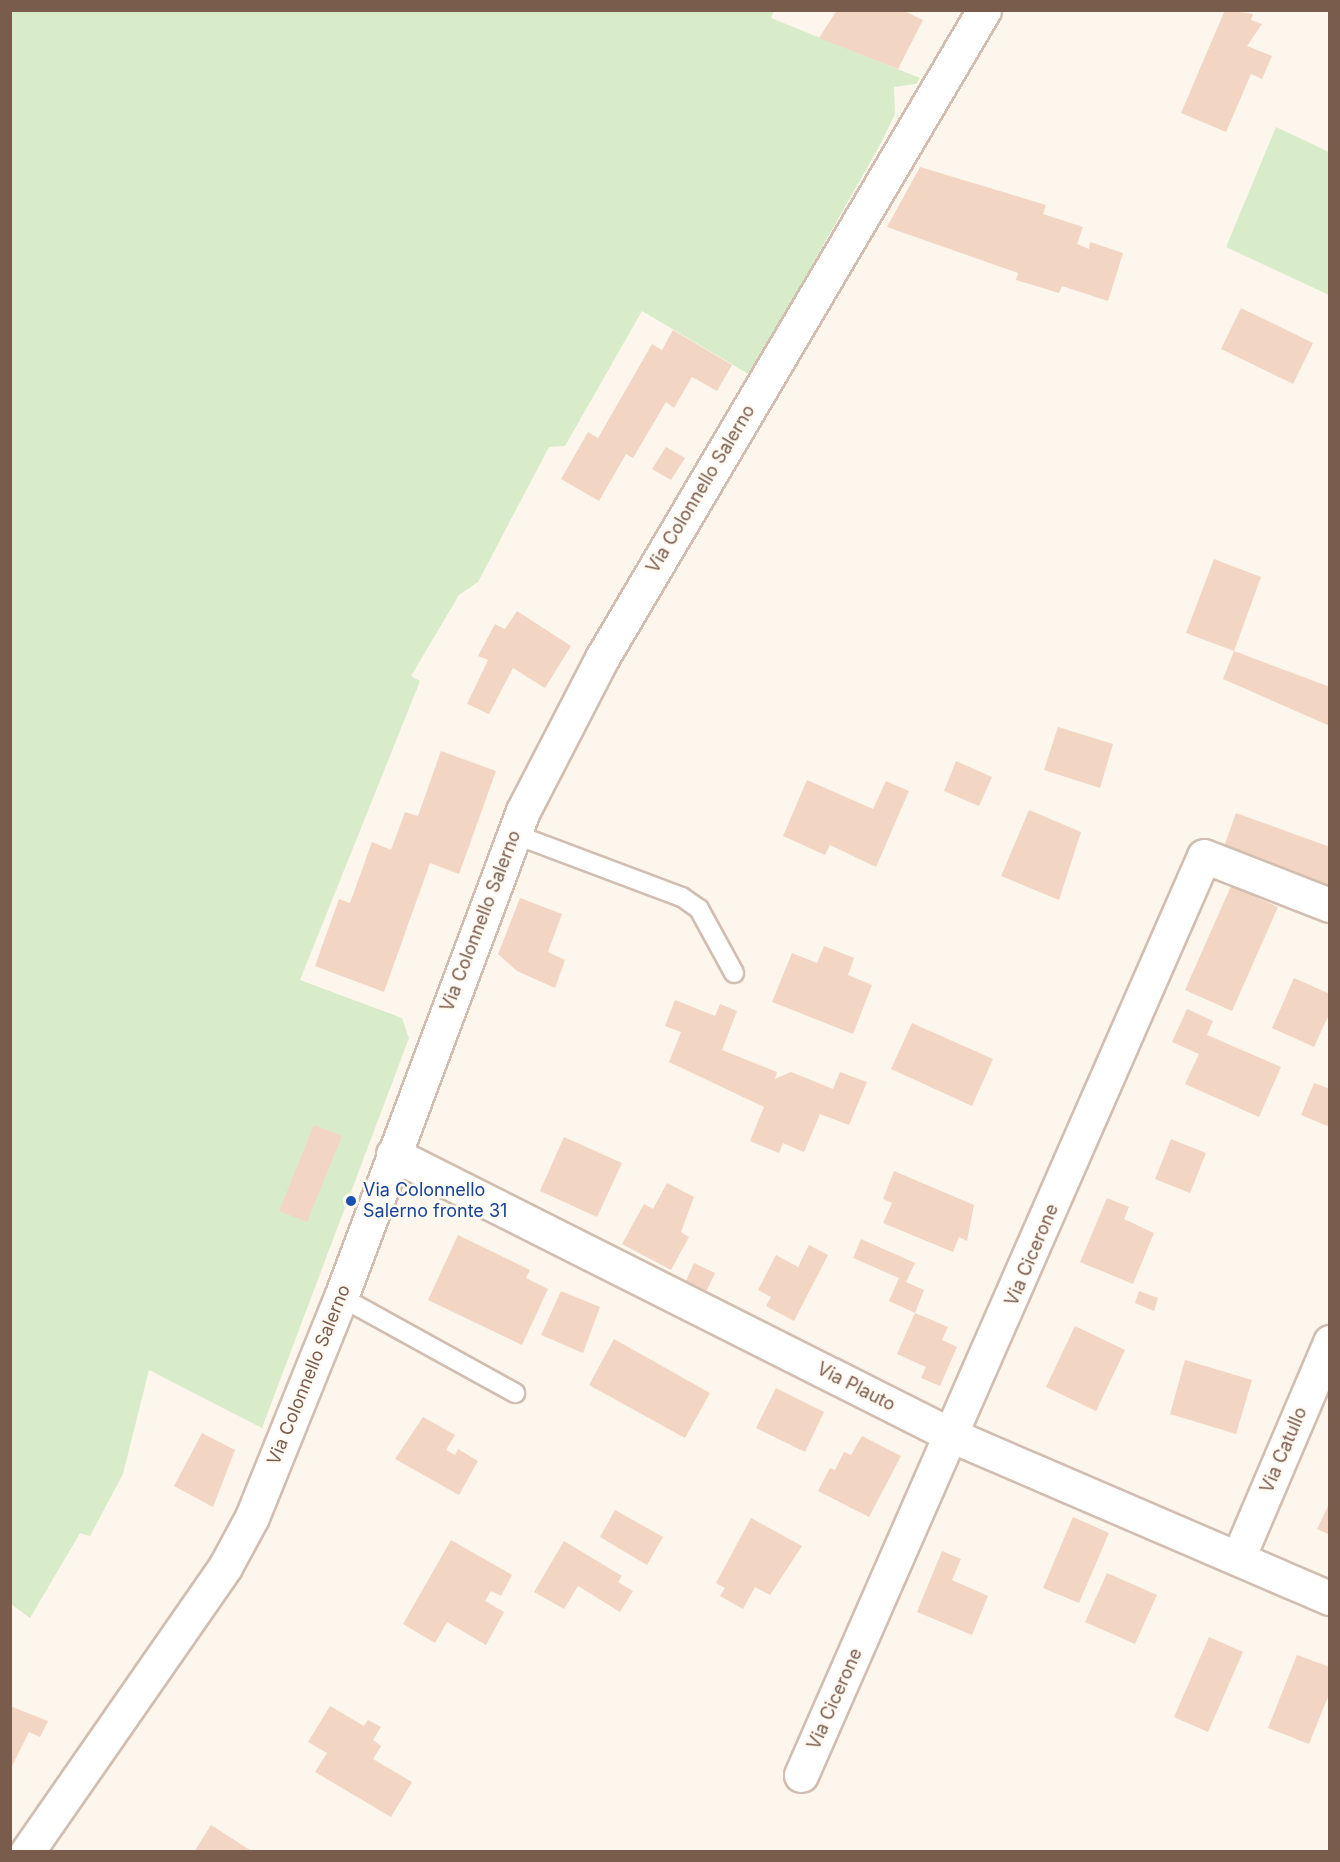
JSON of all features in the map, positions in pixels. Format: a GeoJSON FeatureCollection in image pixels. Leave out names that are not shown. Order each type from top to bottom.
{"type":"FeatureCollection","features":[{"type":"Feature","properties":{"kind":"street","name":"Via Colonnello Salerno"},"geometry":{"type":"LineString","coordinates":[[27,1851],[225,1567],[252,1516],[341,1297],[514,834],[602,658],[984,10]]}},
{"type":"Feature","properties":{"kind":"street","name":"Via Cicerone"},"geometry":{"type":"LineString","coordinates":[[801,1775],[953,1436],[1204,856],[1329,905]]}},
{"type":"Feature","properties":{"kind":"street","name":"Via Plauto"},"geometry":{"type":"LineString","coordinates":[[393,1154],[953,1436],[1329,1598]]}},
{"type":"Feature","properties":{"kind":"street","name":"Via Catullo"},"geometry":{"type":"LineString","coordinates":[[1238,1558],[1329,1342]]}},
{"type":"Feature","properties":{"kind":"lane"},"geometry":{"type":"LineString","coordinates":[[514,834],[682,897],[699,909],[734,973]]}},
{"type":"Feature","properties":{"kind":"lane"},"geometry":{"type":"LineString","coordinates":[[341,1297],[515,1394]]}},
{"type":"Feature","properties":{"kind":"green space"},"geometry":{"type":"Polygon","coordinates":[[[11,11],[774,11],[771,18],[920,78],[916,84],[894,87],[895,114],[881,143],[750,375],[642,311],[565,446],[549,447],[478,582],[459,595],[411,676],[420,681],[300,980],[402,1018],[409,1038],[262,1428],[149,1370],[123,1474],[90,1536],[80,1533],[30,1618],[11,1604],[11,11]]]}},
{"type":"Feature","properties":{"kind":"green space"},"geometry":{"type":"Polygon","coordinates":[[[1276,127],[1329,152],[1329,295],[1226,247],[1276,127]]]}},
{"type":"Feature","properties":{"kind":"building"},"geometry":{"type":"Polygon","coordinates":[[[837,10],[902,10],[923,20],[898,69],[819,38],[837,10]]]}},
{"type":"Feature","properties":{"kind":"building"},"geometry":{"type":"Polygon","coordinates":[[[1225,10],[1253,14],[1251,20],[1262,24],[1247,46],[1272,56],[1262,79],[1251,74],[1226,132],[1181,113],[1225,10]]]}},
{"type":"Feature","properties":{"kind":"building"},"geometry":{"type":"Polygon","coordinates":[[[920,167],[1046,205],[1043,214],[1083,227],[1077,244],[1089,249],[1090,242],[1123,253],[1108,301],[1062,286],[1059,293],[1016,280],[1018,273],[887,227],[920,167]]]}},
{"type":"Feature","properties":{"kind":"building"},"geometry":{"type":"Polygon","coordinates":[[[1241,308],[1313,343],[1293,384],[1221,349],[1241,308]]]}},
{"type":"Feature","properties":{"kind":"building"},"geometry":{"type":"Polygon","coordinates":[[[673,330],[732,365],[717,391],[692,377],[674,408],[666,402],[633,458],[626,454],[599,501],[561,479],[588,432],[598,438],[652,344],[662,350],[673,330]]]}},
{"type":"Feature","properties":{"kind":"building"},"geometry":{"type":"Polygon","coordinates":[[[666,447],[685,458],[671,480],[652,469],[666,447]]]}},
{"type":"Feature","properties":{"kind":"building"},"geometry":{"type":"Polygon","coordinates":[[[1214,559],[1261,577],[1234,651],[1186,633],[1214,559]]]}},
{"type":"Feature","properties":{"kind":"building"},"geometry":{"type":"Polygon","coordinates":[[[517,611],[571,646],[545,688],[513,668],[489,714],[467,704],[488,660],[478,656],[495,624],[505,629],[517,611]]]}},
{"type":"Feature","properties":{"kind":"building"},"geometry":{"type":"Polygon","coordinates":[[[1234,651],[1330,687],[1330,726],[1223,679],[1234,651]]]}},
{"type":"Feature","properties":{"kind":"building"},"geometry":{"type":"Polygon","coordinates":[[[1058,727],[1113,744],[1100,788],[1044,770],[1058,727]]]}},
{"type":"Feature","properties":{"kind":"building"},"geometry":{"type":"Polygon","coordinates":[[[441,751],[496,771],[459,874],[430,863],[384,992],[315,966],[339,899],[350,903],[372,842],[391,850],[405,812],[418,816],[441,751]]]}},
{"type":"Feature","properties":{"kind":"building"},"geometry":{"type":"Polygon","coordinates":[[[956,761],[992,777],[979,806],[944,791],[956,761]]]}},
{"type":"Feature","properties":{"kind":"building"},"geometry":{"type":"Polygon","coordinates":[[[807,780],[873,809],[886,781],[909,791],[876,867],[830,845],[825,855],[783,836],[807,780]]]}},
{"type":"Feature","properties":{"kind":"building"},"geometry":{"type":"Polygon","coordinates":[[[1029,810],[1081,832],[1059,900],[1001,876],[1029,810]]]}},
{"type":"Feature","properties":{"kind":"building"},"geometry":{"type":"Polygon","coordinates":[[[1236,813],[1330,847],[1330,892],[1222,852],[1236,813]]]}},
{"type":"Feature","properties":{"kind":"building"},"geometry":{"type":"Polygon","coordinates":[[[1231,886],[1278,907],[1232,1011],[1185,990],[1231,886]]]}},
{"type":"Feature","properties":{"kind":"building"},"geometry":{"type":"Polygon","coordinates":[[[520,898],[562,914],[548,952],[565,960],[555,988],[517,971],[498,954],[520,898]]]}},
{"type":"Feature","properties":{"kind":"building"},"geometry":{"type":"Polygon","coordinates":[[[824,946],[854,958],[848,975],[872,985],[853,1034],[772,1002],[792,953],[817,963],[824,946]]]}},
{"type":"Feature","properties":{"kind":"building"},"geometry":{"type":"Polygon","coordinates":[[[1294,978],[1330,994],[1330,1012],[1314,1047],[1272,1028],[1294,978]]]}},
{"type":"Feature","properties":{"kind":"building"},"geometry":{"type":"Polygon","coordinates":[[[675,1000],[715,1016],[720,1004],[737,1011],[722,1050],[777,1072],[775,1079],[791,1072],[833,1089],[840,1072],[867,1082],[849,1125],[820,1114],[804,1152],[783,1143],[779,1153],[750,1141],[764,1107],[669,1062],[681,1032],[665,1026],[675,1000]]]}},
{"type":"Feature","properties":{"kind":"building"},"geometry":{"type":"Polygon","coordinates":[[[1187,1009],[1213,1021],[1207,1035],[1281,1067],[1259,1117],[1185,1084],[1199,1054],[1172,1042],[1187,1009]]]}},
{"type":"Feature","properties":{"kind":"building"},"geometry":{"type":"Polygon","coordinates":[[[912,1023],[993,1059],[972,1106],[891,1069],[912,1023]]]}},
{"type":"Feature","properties":{"kind":"building"},"geometry":{"type":"Polygon","coordinates":[[[1314,1083],[1330,1089],[1330,1127],[1301,1115],[1314,1083]]]}},
{"type":"Feature","properties":{"kind":"building"},"geometry":{"type":"Polygon","coordinates":[[[314,1125],[342,1136],[307,1222],[279,1211],[314,1125]]]}},
{"type":"Feature","properties":{"kind":"building"},"geometry":{"type":"Polygon","coordinates":[[[564,1137],[622,1163],[597,1217],[540,1191],[564,1137]]]}},
{"type":"Feature","properties":{"kind":"building"},"geometry":{"type":"Polygon","coordinates":[[[1171,1139],[1206,1153],[1190,1193],[1155,1179],[1171,1139]]]}},
{"type":"Feature","properties":{"kind":"building"},"geometry":{"type":"Polygon","coordinates":[[[894,1171],[974,1205],[967,1241],[959,1237],[953,1252],[883,1223],[892,1203],[883,1199],[894,1171]]]}},
{"type":"Feature","properties":{"kind":"building"},"geometry":{"type":"Polygon","coordinates":[[[667,1183],[694,1197],[681,1232],[689,1237],[671,1270],[622,1244],[644,1204],[653,1209],[667,1183]]]}},
{"type":"Feature","properties":{"kind":"building"},"geometry":{"type":"Polygon","coordinates":[[[1107,1198],[1129,1207],[1124,1219],[1154,1233],[1133,1284],[1080,1262],[1107,1198]]]}},
{"type":"Feature","properties":{"kind":"building"},"geometry":{"type":"Polygon","coordinates":[[[458,1235],[530,1270],[526,1278],[548,1289],[522,1345],[428,1300],[458,1235]]]}},
{"type":"Feature","properties":{"kind":"building"},"geometry":{"type":"Polygon","coordinates":[[[861,1239],[915,1263],[906,1282],[924,1290],[915,1313],[889,1301],[899,1278],[853,1258],[861,1239]]]}},
{"type":"Feature","properties":{"kind":"building"},"geometry":{"type":"Polygon","coordinates":[[[809,1245],[828,1255],[794,1321],[766,1306],[771,1297],[758,1290],[776,1255],[798,1267],[809,1245]]]}},
{"type":"Feature","properties":{"kind":"building"},"geometry":{"type":"Polygon","coordinates":[[[694,1263],[715,1273],[706,1292],[685,1283],[694,1263]]]}},
{"type":"Feature","properties":{"kind":"building"},"geometry":{"type":"Polygon","coordinates":[[[561,1291],[600,1307],[583,1353],[541,1335],[561,1291]]]}},
{"type":"Feature","properties":{"kind":"building"},"geometry":{"type":"Polygon","coordinates":[[[1139,1291],[1158,1298],[1154,1311],[1135,1303],[1139,1291]]]}},
{"type":"Feature","properties":{"kind":"building"},"geometry":{"type":"Polygon","coordinates":[[[915,1313],[948,1327],[942,1340],[957,1347],[940,1386],[921,1378],[926,1367],[897,1354],[915,1313]]]}},
{"type":"Feature","properties":{"kind":"building"},"geometry":{"type":"Polygon","coordinates":[[[1075,1326],[1125,1350],[1096,1411],[1046,1387],[1075,1326]]]}},
{"type":"Feature","properties":{"kind":"building"},"geometry":{"type":"Polygon","coordinates":[[[614,1339],[710,1393],[685,1438],[589,1385],[614,1339]]]}},
{"type":"Feature","properties":{"kind":"building"},"geometry":{"type":"Polygon","coordinates":[[[1185,1360],[1252,1380],[1236,1434],[1170,1414],[1185,1360]]]}},
{"type":"Feature","properties":{"kind":"building"},"geometry":{"type":"Polygon","coordinates":[[[776,1388],[824,1412],[805,1452],[756,1428],[776,1388]]]}},
{"type":"Feature","properties":{"kind":"building"},"geometry":{"type":"Polygon","coordinates":[[[423,1417],[455,1435],[446,1450],[455,1455],[458,1449],[478,1461],[459,1495],[395,1459],[423,1417]]]}},
{"type":"Feature","properties":{"kind":"building"},"geometry":{"type":"Polygon","coordinates":[[[202,1433],[235,1450],[213,1507],[174,1486],[202,1433]]]}},
{"type":"Feature","properties":{"kind":"building"},"geometry":{"type":"Polygon","coordinates":[[[862,1436],[901,1456],[869,1517],[818,1491],[830,1468],[835,1470],[844,1452],[851,1455],[862,1436]]]}},
{"type":"Feature","properties":{"kind":"building"},"geometry":{"type":"Polygon","coordinates":[[[1330,1502],[1330,1535],[1317,1529],[1330,1502]]]}},
{"type":"Feature","properties":{"kind":"building"},"geometry":{"type":"Polygon","coordinates":[[[615,1510],[663,1537],[647,1565],[600,1537],[615,1510]]]}},
{"type":"Feature","properties":{"kind":"building"},"geometry":{"type":"Polygon","coordinates":[[[1073,1517],[1109,1533],[1079,1603],[1043,1588],[1073,1517]]]}},
{"type":"Feature","properties":{"kind":"building"},"geometry":{"type":"Polygon","coordinates":[[[751,1518],[802,1546],[770,1595],[755,1587],[743,1609],[720,1596],[725,1588],[716,1583],[751,1518]]]}},
{"type":"Feature","properties":{"kind":"building"},"geometry":{"type":"Polygon","coordinates":[[[451,1540],[512,1575],[501,1596],[491,1591],[485,1601],[504,1612],[486,1645],[447,1622],[435,1643],[403,1624],[451,1540]]]}},
{"type":"Feature","properties":{"kind":"building"},"geometry":{"type":"Polygon","coordinates":[[[564,1541],[622,1576],[618,1582],[633,1591],[620,1612],[578,1586],[564,1609],[534,1592],[564,1541]]]}},
{"type":"Feature","properties":{"kind":"building"},"geometry":{"type":"Polygon","coordinates":[[[942,1551],[961,1559],[952,1580],[988,1596],[972,1635],[917,1612],[942,1551]]]}},
{"type":"Feature","properties":{"kind":"building"},"geometry":{"type":"Polygon","coordinates":[[[1107,1573],[1157,1595],[1135,1644],[1085,1622],[1107,1573]]]}},
{"type":"Feature","properties":{"kind":"building"},"geometry":{"type":"Polygon","coordinates":[[[1209,1637],[1243,1652],[1208,1732],[1174,1717],[1209,1637]]]}},
{"type":"Feature","properties":{"kind":"building"},"geometry":{"type":"Polygon","coordinates":[[[1297,1655],[1330,1667],[1330,1692],[1309,1744],[1268,1728],[1297,1655]]]}},
{"type":"Feature","properties":{"kind":"building"},"geometry":{"type":"Polygon","coordinates":[[[10,1706],[48,1721],[40,1737],[29,1732],[10,1770],[10,1706]]]}},
{"type":"Feature","properties":{"kind":"building"},"geometry":{"type":"Polygon","coordinates":[[[330,1706],[364,1726],[368,1720],[381,1727],[373,1740],[381,1746],[373,1759],[412,1782],[391,1817],[315,1772],[327,1753],[308,1742],[330,1706]]]}},
{"type":"Feature","properties":{"kind":"building"},"geometry":{"type":"Polygon","coordinates":[[[211,1825],[253,1852],[194,1852],[211,1825]]]}},
{"type":"Feature","properties":{"kind":"place","name":"Via Colonnello Salerno fronte 31"},"geometry":{"type":"Point","coordinates":[351,1201]}}]}
